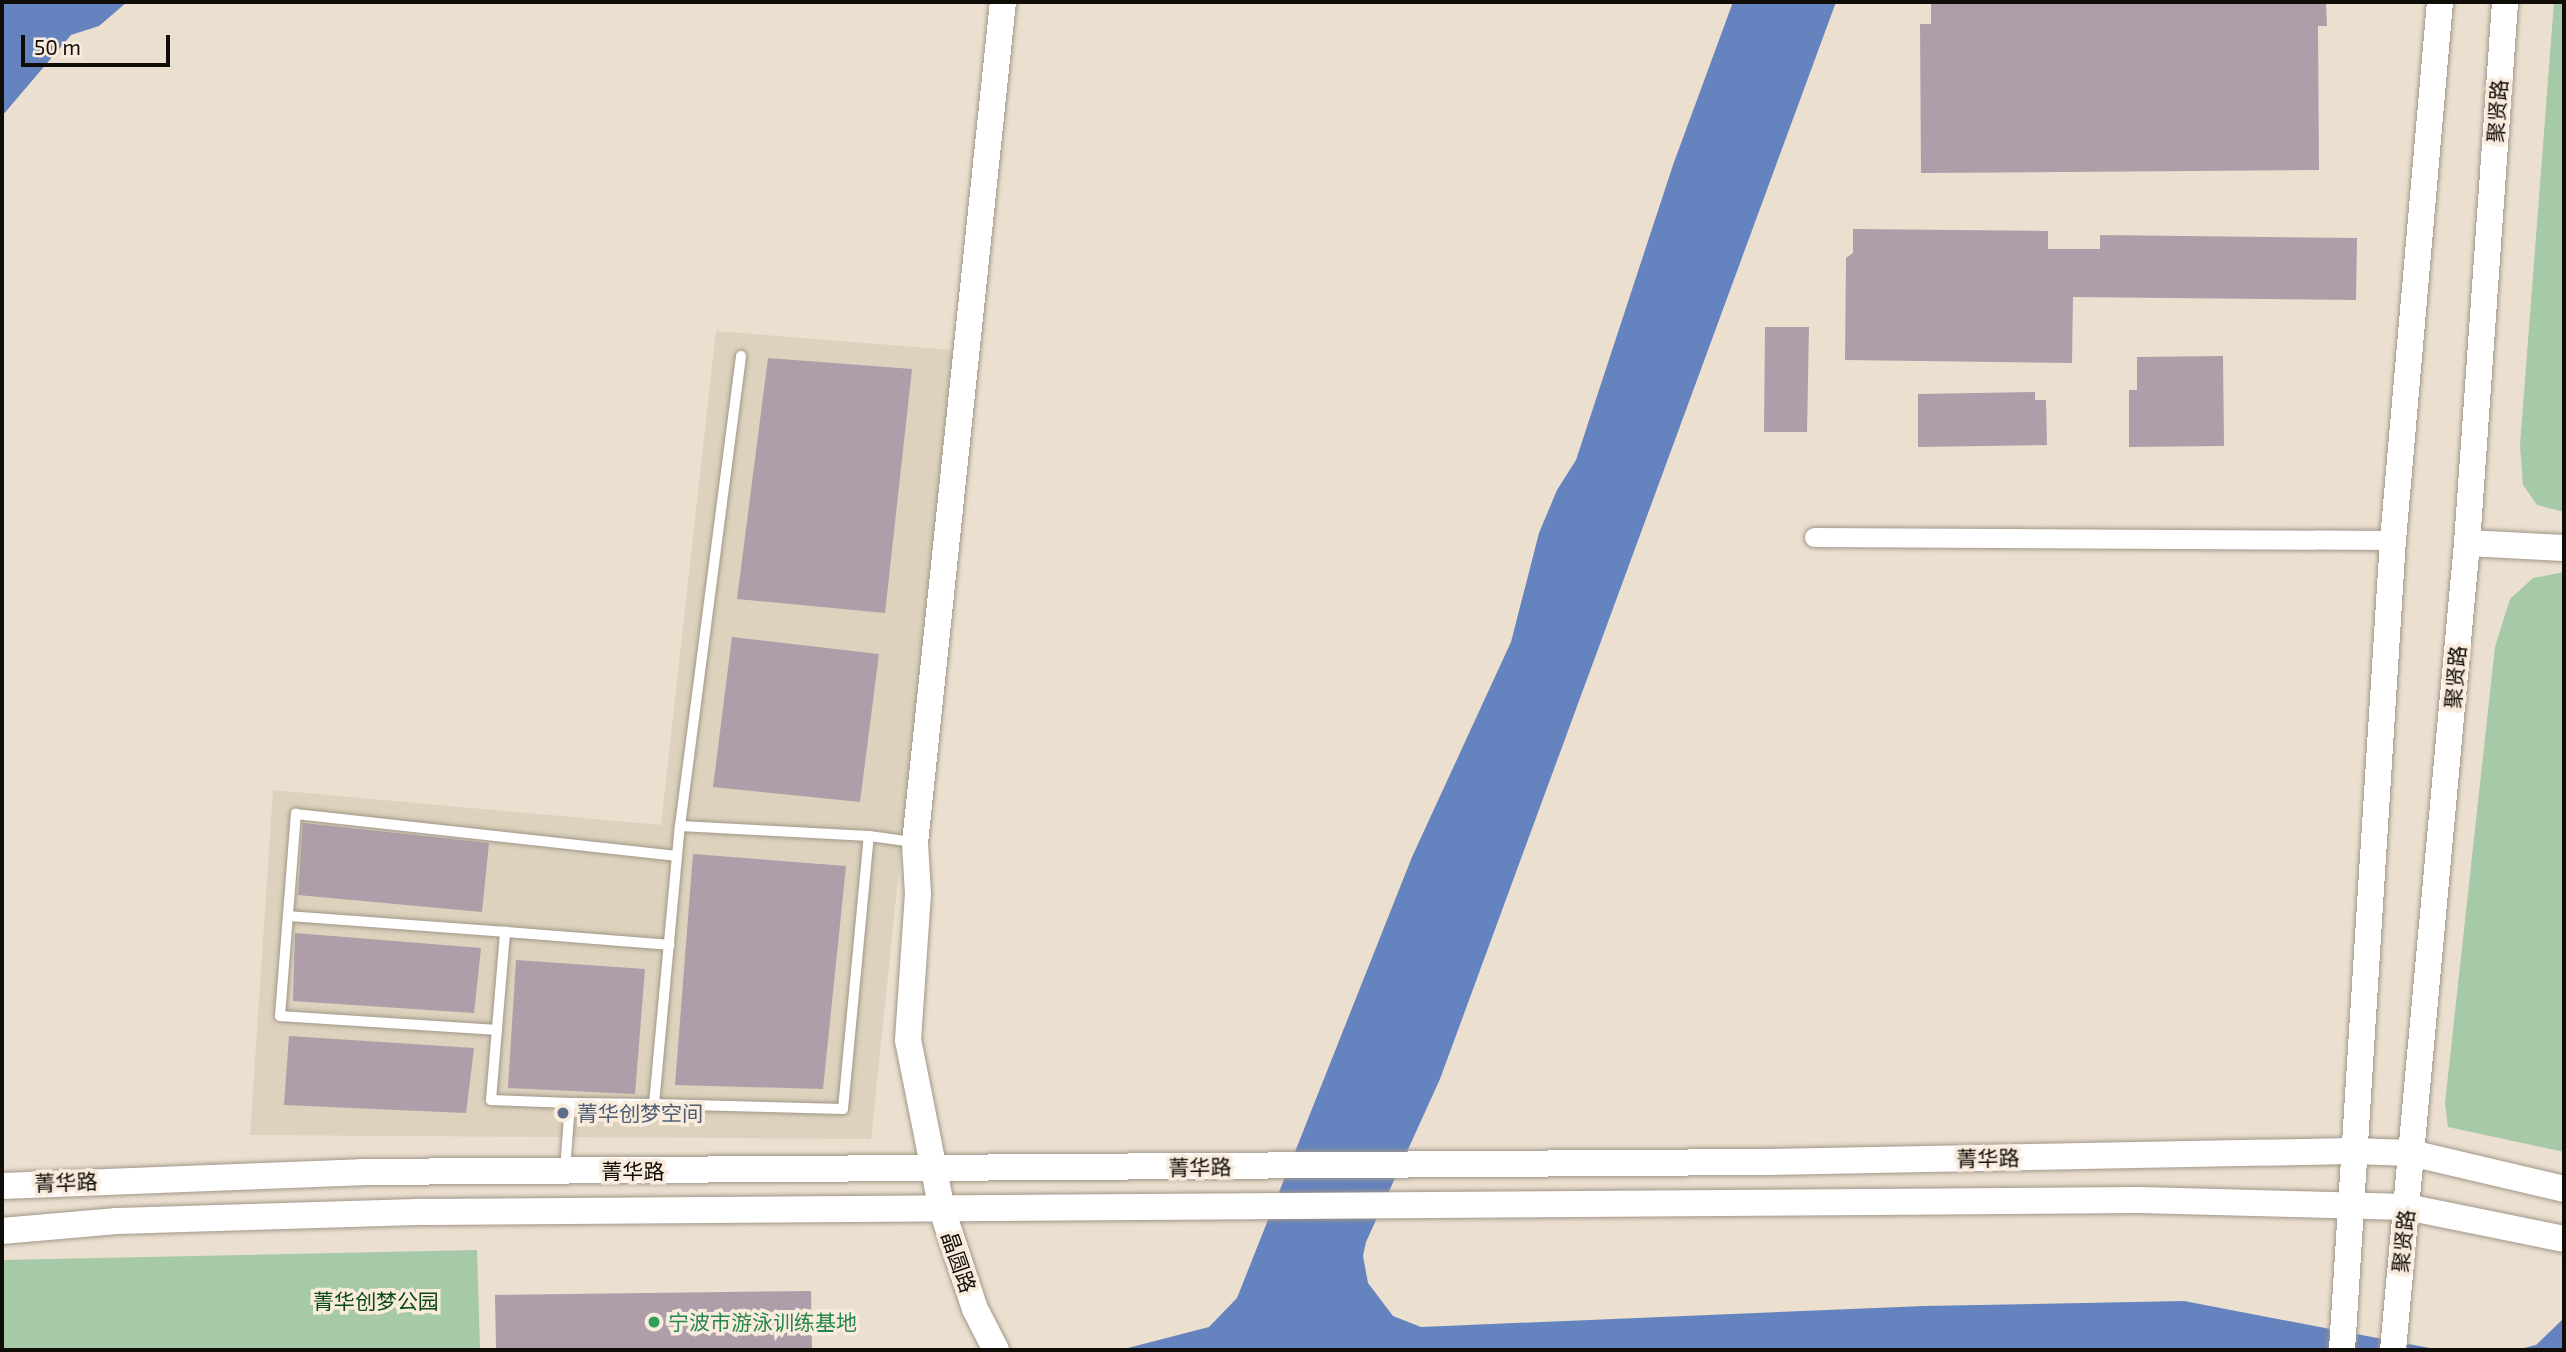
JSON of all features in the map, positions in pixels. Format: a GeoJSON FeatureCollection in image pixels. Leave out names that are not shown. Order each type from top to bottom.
{"type":"FeatureCollection","features":[{"type":"Feature","properties":{"kind":"street","name":"晶圆路"},"geometry":{"type":"LineString","coordinates":[[996,1350],[975,1309],[942,1210],[908,1040],[918,894],[915,843],[1003,2]]}},
{"type":"Feature","properties":{"kind":"street"},"geometry":{"type":"LineString","coordinates":[[2343,1346],[2393,540],[2440,2]]}},
{"type":"Feature","properties":{"kind":"street","name":"聚贤路"},"geometry":{"type":"LineString","coordinates":[[2393,1344],[2467,543],[2505,2]]}},
{"type":"Feature","properties":{"kind":"street"},"geometry":{"type":"LineString","coordinates":[[1814,537],[2393,540]]}},
{"type":"Feature","properties":{"kind":"street"},"geometry":{"type":"LineString","coordinates":[[2467,543],[2564,548]]}},
{"type":"Feature","properties":{"kind":"street","name":"菁华路"},"geometry":{"type":"LineString","coordinates":[[2,1186],[348,1173],[934,1171],[2353,1151],[2412,1153],[2564,1189]]}},
{"type":"Feature","properties":{"kind":"street","name":"菁华路"},"geometry":{"type":"LineString","coordinates":[[2,1231],[117,1222],[425,1212],[1403,1208],[2140,1199],[2407,1208],[2564,1239]]}},
{"type":"Feature","properties":{"kind":"lane"},"geometry":{"type":"LineString","coordinates":[[654,1104],[680,825],[741,356]]}},
{"type":"Feature","properties":{"kind":"lane"},"geometry":{"type":"LineString","coordinates":[[497,1030],[280,1016],[296,814],[677,856]]}},
{"type":"Feature","properties":{"kind":"lane"},"geometry":{"type":"LineString","coordinates":[[680,825],[869,836],[915,843]]}},
{"type":"Feature","properties":{"kind":"lane"},"geometry":{"type":"LineString","coordinates":[[505,932],[491,1100],[843,1109],[869,836]]}},
{"type":"Feature","properties":{"kind":"lane"},"geometry":{"type":"LineString","coordinates":[[288,916],[669,945]]}},
{"type":"Feature","properties":{"kind":"lane"},"geometry":{"type":"LineString","coordinates":[[565,1171],[570,1103]]}},
{"type":"Feature","properties":{"kind":"shaded area","name":"菁华创梦空间"},"geometry":{"type":"Polygon","coordinates":[[[716,331],[953,350],[871,1139],[250,1135],[273,790],[661,825],[716,331]]]}},
{"type":"Feature","properties":{"kind":"green space"},"geometry":{"type":"Polygon","coordinates":[[[2554,2],[2564,2],[2564,512],[2537,505],[2523,485],[2520,445],[2554,2]]]}},
{"type":"Feature","properties":{"kind":"green space"},"geometry":{"type":"Polygon","coordinates":[[[2564,572],[2564,1152],[2448,1127],[2445,1103],[2495,647],[2510,599],[2533,578],[2564,572]]]}},
{"type":"Feature","properties":{"kind":"green space","name":"菁华创梦公园"},"geometry":{"type":"Polygon","coordinates":[[[477,1250],[480,1350],[2,1350],[2,1260],[477,1250]]]}},
{"type":"Feature","properties":{"kind":"water"},"geometry":{"type":"Polygon","coordinates":[[[2,2],[127,2],[99,26],[71,35],[2,116],[2,2]]]}},
{"type":"Feature","properties":{"kind":"water"},"geometry":{"type":"Polygon","coordinates":[[[1733,2],[1836,2],[1440,1079],[1366,1242],[1363,1256],[1368,1283],[1393,1316],[1421,1327],[1924,1306],[2184,1301],[2440,1350],[1120,1350],[1209,1327],[1237,1298],[1412,857],[1511,642],[1539,533],[1557,490],[1576,460],[1673,165],[1733,2]]]}},
{"type":"Feature","properties":{"kind":"water"},"geometry":{"type":"Polygon","coordinates":[[[2564,1318],[2564,1350],[2516,1350],[2536,1345],[2564,1318]]]}},
{"type":"Feature","properties":{"kind":"building"},"geometry":{"type":"Polygon","coordinates":[[[1931,2],[2326,2],[2327,26],[2318,26],[2319,170],[1921,173],[1920,24],[1931,24],[1931,2]]]}},
{"type":"Feature","properties":{"kind":"building"},"geometry":{"type":"Polygon","coordinates":[[[1853,229],[2048,231],[2048,249],[2100,249],[2100,235],[2357,238],[2356,300],[2073,297],[2072,363],[1845,360],[1846,258],[1853,253],[1853,229]]]}},
{"type":"Feature","properties":{"kind":"building"},"geometry":{"type":"Polygon","coordinates":[[[1765,327],[1809,327],[1807,432],[1764,432],[1765,327]]]}},
{"type":"Feature","properties":{"kind":"building"},"geometry":{"type":"Polygon","coordinates":[[[2223,356],[2224,446],[2129,447],[2129,390],[2137,390],[2137,357],[2223,356]]]}},
{"type":"Feature","properties":{"kind":"building"},"geometry":{"type":"Polygon","coordinates":[[[768,358],[912,369],[885,613],[737,599],[768,358]]]}},
{"type":"Feature","properties":{"kind":"building"},"geometry":{"type":"Polygon","coordinates":[[[2035,392],[2035,400],[2046,400],[2047,445],[1918,447],[1918,394],[2035,392]]]}},
{"type":"Feature","properties":{"kind":"building"},"geometry":{"type":"Polygon","coordinates":[[[732,637],[879,654],[860,802],[713,787],[732,637]]]}},
{"type":"Feature","properties":{"kind":"building"},"geometry":{"type":"Polygon","coordinates":[[[303,823],[489,843],[482,912],[298,895],[303,823]]]}},
{"type":"Feature","properties":{"kind":"building"},"geometry":{"type":"Polygon","coordinates":[[[693,854],[846,866],[823,1089],[675,1085],[693,854]]]}},
{"type":"Feature","properties":{"kind":"building"},"geometry":{"type":"Polygon","coordinates":[[[295,933],[481,948],[474,1013],[293,1001],[295,933]]]}},
{"type":"Feature","properties":{"kind":"building"},"geometry":{"type":"Polygon","coordinates":[[[516,960],[645,969],[635,1094],[508,1088],[516,960]]]}},
{"type":"Feature","properties":{"kind":"building"},"geometry":{"type":"Polygon","coordinates":[[[289,1036],[474,1048],[466,1113],[284,1105],[289,1036]]]}},
{"type":"Feature","properties":{"kind":"building","name":"宁波市游泳训练基地"},"geometry":{"type":"Polygon","coordinates":[[[811,1291],[812,1350],[496,1350],[495,1295],[811,1291]]]}},
{"type":"Feature","properties":{"kind":"place","name":"菁华创梦空间"},"geometry":{"type":"Point","coordinates":[563,1113]}},
{"type":"Feature","properties":{"kind":"place","name":"宁波市游泳训练基地"},"geometry":{"type":"Point","coordinates":[654,1322]}}]}
